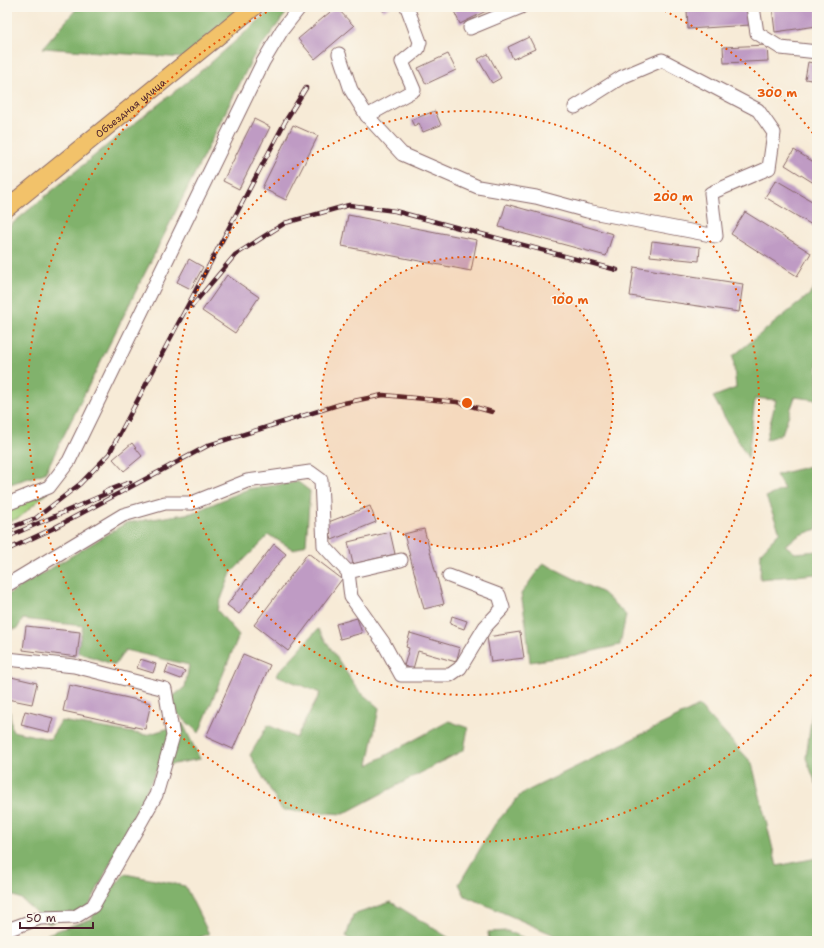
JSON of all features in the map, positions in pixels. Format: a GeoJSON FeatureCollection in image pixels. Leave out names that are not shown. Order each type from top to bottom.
{"type":"FeatureCollection","features":[{"type":"Feature","properties":{"kind":"main road","name":"Объездная улица"},"geometry":{"type":"LineString","coordinates":[[7,208],[254,7]]}},
{"type":"Feature","properties":{"kind":"lane"},"geometry":{"type":"LineString","coordinates":[[7,504],[49,487],[69,461],[263,62],[282,30],[300,7]]}},
{"type":"Feature","properties":{"kind":"lane"},"geometry":{"type":"LineString","coordinates":[[367,116],[414,90],[402,62],[418,49],[420,42],[407,7]]}},
{"type":"Feature","properties":{"kind":"lane"},"geometry":{"type":"LineString","coordinates":[[470,28],[521,7]]}},
{"type":"Feature","properties":{"kind":"lane"},"geometry":{"type":"LineString","coordinates":[[753,7],[756,33],[781,48],[817,52]]}},
{"type":"Feature","properties":{"kind":"lane"},"geometry":{"type":"LineString","coordinates":[[339,54],[351,90],[367,116],[402,154],[478,187],[536,197],[587,212],[716,236],[711,193],[769,168],[774,133],[758,110],[662,60],[622,77],[575,107]]}},
{"type":"Feature","properties":{"kind":"lane"},"geometry":{"type":"LineString","coordinates":[[7,585],[123,515],[165,503],[192,503],[247,481],[310,472],[321,480],[324,546],[348,572],[351,597],[383,642],[400,675],[450,675],[460,668],[485,627],[503,608],[499,595],[448,576]]}},
{"type":"Feature","properties":{"kind":"lane"},"geometry":{"type":"LineString","coordinates":[[348,572],[401,560]]}},
{"type":"Feature","properties":{"kind":"lane"},"geometry":{"type":"LineString","coordinates":[[7,659],[74,666],[165,689],[173,736],[156,795],[93,906],[75,916],[40,918],[7,930]]}},
{"type":"Feature","properties":{"kind":"green space"},"geometry":{"type":"Polygon","coordinates":[[[78,7],[240,7],[183,58],[43,48],[78,7]]]}},
{"type":"Feature","properties":{"kind":"green space"},"geometry":{"type":"Polygon","coordinates":[[[274,7],[291,7],[253,57],[45,473],[7,485],[7,228],[106,146],[207,66],[274,7]]]}},
{"type":"Feature","properties":{"kind":"green space"},"geometry":{"type":"Polygon","coordinates":[[[817,285],[817,400],[795,397],[782,434],[766,440],[776,400],[755,398],[748,458],[713,397],[736,388],[733,356],[809,295],[817,285]]]}},
{"type":"Feature","properties":{"kind":"green space"},"geometry":{"type":"Polygon","coordinates":[[[817,464],[817,529],[800,535],[785,545],[795,553],[817,551],[817,574],[760,579],[761,552],[780,532],[766,497],[784,489],[776,475],[817,464]]]}},
{"type":"Feature","properties":{"kind":"green space"},"geometry":{"type":"Polygon","coordinates":[[[298,482],[310,491],[306,544],[294,550],[269,535],[231,573],[217,610],[239,635],[199,733],[179,715],[167,701],[185,687],[189,665],[125,650],[115,665],[77,652],[83,626],[23,619],[17,629],[9,629],[7,641],[7,595],[126,523],[192,513],[248,489],[298,482]]]}},
{"type":"Feature","properties":{"kind":"green space"},"geometry":{"type":"Polygon","coordinates":[[[48,492],[19,518],[7,522],[7,510],[48,492]]]}},
{"type":"Feature","properties":{"kind":"green space"},"geometry":{"type":"Polygon","coordinates":[[[543,563],[603,593],[626,615],[620,645],[576,655],[530,662],[521,594],[543,563]]]}},
{"type":"Feature","properties":{"kind":"green space"},"geometry":{"type":"Polygon","coordinates":[[[318,629],[358,690],[379,708],[368,765],[449,721],[468,728],[464,750],[343,814],[282,810],[250,755],[268,725],[296,738],[320,693],[276,675],[318,629]]]}},
{"type":"Feature","properties":{"kind":"green space"},"geometry":{"type":"Polygon","coordinates":[[[813,705],[817,706],[817,786],[806,758],[813,705]]]}},
{"type":"Feature","properties":{"kind":"green space"},"geometry":{"type":"Polygon","coordinates":[[[699,706],[752,763],[777,866],[817,858],[817,941],[568,941],[465,896],[459,884],[495,824],[521,794],[699,706]]]}},
{"type":"Feature","properties":{"kind":"green space"},"geometry":{"type":"Polygon","coordinates":[[[7,711],[10,712],[12,731],[50,739],[61,721],[146,735],[183,724],[200,759],[158,767],[89,906],[49,924],[21,899],[7,893],[7,711]]]}},
{"type":"Feature","properties":{"kind":"green space"},"geometry":{"type":"Polygon","coordinates":[[[125,874],[185,886],[209,934],[189,941],[51,941],[47,934],[91,919],[107,894],[125,874]]]}},
{"type":"Feature","properties":{"kind":"green space"},"geometry":{"type":"Polygon","coordinates":[[[391,902],[454,941],[353,941],[346,937],[353,915],[391,902]]]}},
{"type":"Feature","properties":{"kind":"green space"},"geometry":{"type":"Polygon","coordinates":[[[507,931],[532,941],[489,941],[488,932],[507,931]]]}},
{"type":"Feature","properties":{"kind":"building"},"geometry":{"type":"Polygon","coordinates":[[[336,7],[354,26],[315,59],[298,39],[336,7]]]}},
{"type":"Feature","properties":{"kind":"building"},"geometry":{"type":"Polygon","coordinates":[[[382,7],[391,7],[383,11],[382,7]]]}},
{"type":"Feature","properties":{"kind":"building"},"geometry":{"type":"Polygon","coordinates":[[[452,7],[494,7],[460,24],[452,7]]]}},
{"type":"Feature","properties":{"kind":"building"},"geometry":{"type":"Polygon","coordinates":[[[749,7],[750,25],[688,29],[687,10],[749,7]]]}},
{"type":"Feature","properties":{"kind":"building"},"geometry":{"type":"Polygon","coordinates":[[[772,7],[817,7],[817,26],[775,32],[772,7]]]}},
{"type":"Feature","properties":{"kind":"building"},"geometry":{"type":"Polygon","coordinates":[[[529,37],[535,49],[513,59],[508,47],[529,37]]]}},
{"type":"Feature","properties":{"kind":"building"},"geometry":{"type":"Polygon","coordinates":[[[767,45],[768,61],[724,63],[723,47],[767,45]]]}},
{"type":"Feature","properties":{"kind":"building"},"geometry":{"type":"Polygon","coordinates":[[[448,54],[456,70],[426,84],[418,68],[448,54]]]}},
{"type":"Feature","properties":{"kind":"building"},"geometry":{"type":"Polygon","coordinates":[[[488,54],[501,78],[492,83],[478,59],[488,54]]]}},
{"type":"Feature","properties":{"kind":"building"},"geometry":{"type":"Polygon","coordinates":[[[808,62],[817,64],[817,81],[805,79],[808,62]]]}},
{"type":"Feature","properties":{"kind":"building"},"geometry":{"type":"Polygon","coordinates":[[[435,111],[441,125],[423,132],[419,123],[414,126],[411,120],[435,111]]]}},
{"type":"Feature","properties":{"kind":"building"},"geometry":{"type":"Polygon","coordinates":[[[254,119],[270,127],[239,189],[223,181],[254,119]]]}},
{"type":"Feature","properties":{"kind":"building"},"geometry":{"type":"Polygon","coordinates":[[[293,125],[318,136],[286,200],[262,188],[293,125]]]}},
{"type":"Feature","properties":{"kind":"building"},"geometry":{"type":"Polygon","coordinates":[[[794,150],[817,164],[817,185],[785,165],[794,150]]]}},
{"type":"Feature","properties":{"kind":"building"},"geometry":{"type":"Polygon","coordinates":[[[776,180],[817,204],[817,228],[765,197],[776,180]]]}},
{"type":"Feature","properties":{"kind":"building"},"geometry":{"type":"Polygon","coordinates":[[[506,204],[613,234],[606,256],[499,227],[506,204]]]}},
{"type":"Feature","properties":{"kind":"building"},"geometry":{"type":"Polygon","coordinates":[[[745,212],[811,253],[797,276],[731,234],[745,212]]]}},
{"type":"Feature","properties":{"kind":"building"},"geometry":{"type":"Polygon","coordinates":[[[348,215],[477,240],[471,271],[342,246],[348,215]]]}},
{"type":"Feature","properties":{"kind":"building"},"geometry":{"type":"Polygon","coordinates":[[[652,241],[700,247],[699,261],[650,256],[652,241]]]}},
{"type":"Feature","properties":{"kind":"building"},"geometry":{"type":"Polygon","coordinates":[[[189,259],[203,267],[191,289],[177,282],[189,259]]]}},
{"type":"Feature","properties":{"kind":"building"},"geometry":{"type":"Polygon","coordinates":[[[634,267],[743,284],[739,312],[630,296],[634,267]]]}},
{"type":"Feature","properties":{"kind":"building"},"geometry":{"type":"Polygon","coordinates":[[[227,275],[259,297],[235,333],[202,311],[227,275]]]}},
{"type":"Feature","properties":{"kind":"building"},"geometry":{"type":"Polygon","coordinates":[[[132,443],[142,456],[124,471],[113,459],[132,443]]]}},
{"type":"Feature","properties":{"kind":"building"},"geometry":{"type":"Polygon","coordinates":[[[370,506],[376,522],[332,540],[326,523],[370,506]]]}},
{"type":"Feature","properties":{"kind":"building"},"geometry":{"type":"Polygon","coordinates":[[[424,529],[444,604],[424,609],[404,534],[424,529]]]}},
{"type":"Feature","properties":{"kind":"building"},"geometry":{"type":"Polygon","coordinates":[[[390,532],[395,554],[353,564],[348,542],[390,532]]]}},
{"type":"Feature","properties":{"kind":"building"},"geometry":{"type":"Polygon","coordinates":[[[274,544],[286,554],[239,614],[227,605],[274,544]]]}},
{"type":"Feature","properties":{"kind":"building"},"geometry":{"type":"Polygon","coordinates":[[[308,553],[342,579],[288,651],[254,625],[308,553]]]}},
{"type":"Feature","properties":{"kind":"building"},"geometry":{"type":"Polygon","coordinates":[[[452,616],[467,621],[464,629],[450,624],[452,616]]]}},
{"type":"Feature","properties":{"kind":"building"},"geometry":{"type":"Polygon","coordinates":[[[357,618],[362,633],[340,639],[336,624],[357,618]]]}},
{"type":"Feature","properties":{"kind":"building"},"geometry":{"type":"Polygon","coordinates":[[[26,626],[80,632],[77,657],[23,650],[26,626]]]}},
{"type":"Feature","properties":{"kind":"building"},"geometry":{"type":"Polygon","coordinates":[[[520,632],[524,658],[491,662],[487,637],[520,632]]]}},
{"type":"Feature","properties":{"kind":"building"},"geometry":{"type":"Polygon","coordinates":[[[410,633],[460,648],[456,662],[418,651],[413,669],[404,666],[409,648],[406,647],[410,633]]]}},
{"type":"Feature","properties":{"kind":"building"},"geometry":{"type":"Polygon","coordinates":[[[243,654],[270,665],[233,749],[206,737],[243,654]]]}},
{"type":"Feature","properties":{"kind":"building"},"geometry":{"type":"Polygon","coordinates":[[[140,659],[156,664],[153,673],[137,668],[140,659]]]}},
{"type":"Feature","properties":{"kind":"building"},"geometry":{"type":"Polygon","coordinates":[[[168,665],[185,671],[181,679],[165,673],[168,665]]]}},
{"type":"Feature","properties":{"kind":"building"},"geometry":{"type":"Polygon","coordinates":[[[7,676],[37,683],[32,704],[7,699],[7,676]]]}},
{"type":"Feature","properties":{"kind":"building"},"geometry":{"type":"Polygon","coordinates":[[[69,685],[151,703],[145,729],[63,711],[69,685]]]}},
{"type":"Feature","properties":{"kind":"building"},"geometry":{"type":"Polygon","coordinates":[[[25,711],[53,718],[49,732],[21,725],[25,711]]]}},
{"type":"Feature","properties":{"kind":"railway"},"geometry":{"type":"LineString","coordinates":[[36,518],[80,484],[109,454],[286,120],[306,88]]}},
{"type":"Feature","properties":{"kind":"railway"},"geometry":{"type":"LineString","coordinates":[[192,306],[235,255],[285,223],[349,205],[395,211],[617,270]]}},
{"type":"Feature","properties":{"kind":"railway"},"geometry":{"type":"LineString","coordinates":[[7,550],[52,529],[209,445],[344,403],[383,395],[457,402],[492,412]]}},
{"type":"Feature","properties":{"kind":"railway"},"geometry":{"type":"LineString","coordinates":[[104,492],[130,482]]}},
{"type":"Feature","properties":{"kind":"railway"},"geometry":{"type":"LineString","coordinates":[[7,537],[110,492]]}},
{"type":"Feature","properties":{"kind":"railway"},"geometry":{"type":"LineString","coordinates":[[7,529],[33,519]]}}]}
